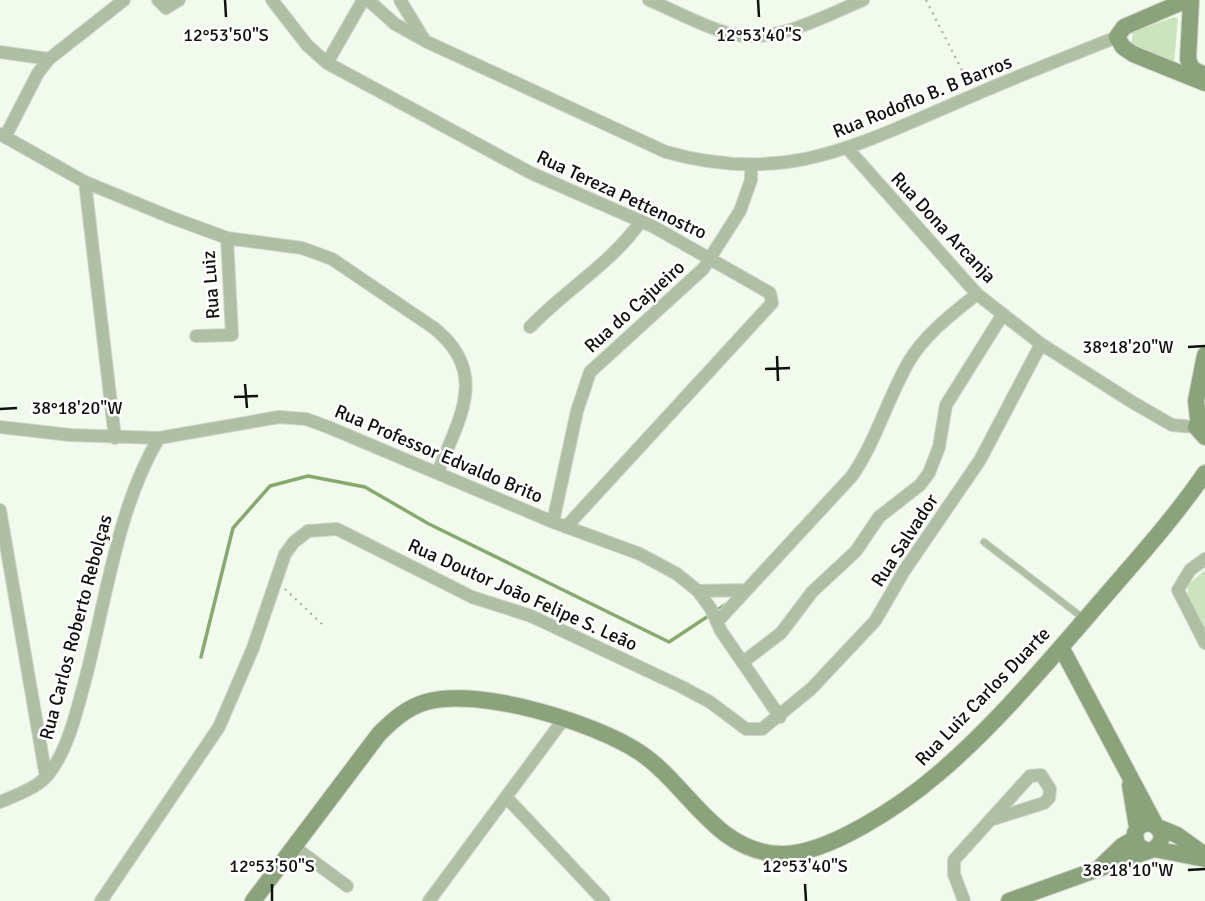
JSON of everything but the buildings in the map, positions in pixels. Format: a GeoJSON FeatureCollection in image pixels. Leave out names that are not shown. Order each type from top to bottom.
{"type":"FeatureCollection","features":[{"type":"Feature","properties":{"kind":"street"},"geometry":{"type":"LineString","coordinates":[[124,0],[50,59],[38,73],[3,136],[85,182],[227,238],[302,248],[332,259],[449,340],[461,358],[466,396],[438,472]]}},
{"type":"Feature","properties":{"kind":"street"},"geometry":{"type":"LineString","coordinates":[[158,0],[166,8],[179,0]]}},
{"type":"Feature","properties":{"kind":"street","name":"Rua Tereza Pettenostro"},"geometry":{"type":"LineString","coordinates":[[272,0],[307,45],[327,63],[543,178],[640,221],[770,293],[772,303],[560,525]]}},
{"type":"Feature","properties":{"kind":"street"},"geometry":{"type":"LineString","coordinates":[[327,63],[365,0]]}},
{"type":"Feature","properties":{"kind":"street","name":"Rua Rodoflo B. B Barros"},"geometry":{"type":"LineString","coordinates":[[365,0],[395,24],[425,41],[666,152],[694,160],[751,167],[790,164],[848,149],[1117,37]]}},
{"type":"Feature","properties":{"kind":"street"},"geometry":{"type":"LineString","coordinates":[[400,0],[425,41]]}},
{"type":"Feature","properties":{"kind":"street"},"geometry":{"type":"LineString","coordinates":[[649,0],[723,32],[760,36],[779,33],[863,0]]}},
{"type":"Feature","properties":{"kind":"street"},"geometry":{"type":"LineString","coordinates":[[1205,75],[1192,69],[1188,60],[1189,0],[1124,27],[1117,37],[1123,47],[1133,54],[1205,83]]}},
{"type":"Feature","properties":{"kind":"street"},"geometry":{"type":"LineString","coordinates":[[0,52],[50,59]]}},
{"type":"Feature","properties":{"kind":"street","name":"Rua Dona Arcanja"},"geometry":{"type":"LineString","coordinates":[[848,149],[977,294],[1041,344],[1172,425],[1201,424]]}},
{"type":"Feature","properties":{"kind":"street","name":"Rua do Cajueiro"},"geometry":{"type":"LineString","coordinates":[[560,525],[582,388],[590,372],[686,287],[711,258],[744,203],[751,180],[751,167]]}},
{"type":"Feature","properties":{"kind":"street"},"geometry":{"type":"LineString","coordinates":[[85,182],[115,438]]}},
{"type":"Feature","properties":{"kind":"street"},"geometry":{"type":"LineString","coordinates":[[530,327],[562,294],[628,239],[640,221]]}},
{"type":"Feature","properties":{"kind":"street","name":"Rua Luiz"},"geometry":{"type":"LineString","coordinates":[[196,335],[232,335],[227,238]]}},
{"type":"Feature","properties":{"kind":"street"},"geometry":{"type":"LineString","coordinates":[[717,622],[852,477],[864,458],[908,362],[926,340],[977,294]]}},
{"type":"Feature","properties":{"kind":"street"},"geometry":{"type":"LineString","coordinates":[[743,662],[781,633],[812,592],[856,551],[879,517],[920,485],[937,454],[946,405],[1003,314]]}},
{"type":"Feature","properties":{"kind":"street","name":"Rua Salvador"},"geometry":{"type":"LineString","coordinates":[[762,729],[780,717],[876,621],[911,561],[980,460],[1041,344]]}},
{"type":"Feature","properties":{"kind":"street"},"geometry":{"type":"LineString","coordinates":[[1201,424],[1196,401],[1203,388],[1205,355]]}},
{"type":"Feature","properties":{"kind":"street","name":"Rua Professor Edvaldo Brito"},"geometry":{"type":"LineString","coordinates":[[0,427],[115,438],[159,438],[294,417],[328,427],[560,525],[664,565],[698,591],[780,717]]}},
{"type":"Feature","properties":{"kind":"street","name":"Rua Carlos Roberto Rebolças"},"geometry":{"type":"LineString","coordinates":[[0,802],[23,793],[46,777],[61,752],[73,723],[135,483],[159,438]]}},
{"type":"Feature","properties":{"kind":"street","name":"Rua Luiz Carlos Duarte"},"geometry":{"type":"LineString","coordinates":[[253,901],[379,734],[399,715],[429,701],[486,698],[611,737],[639,752],[678,786],[716,829],[740,843],[781,854],[805,851],[859,827],[937,776],[1085,619],[1177,514],[1205,473]]}},
{"type":"Feature","properties":{"kind":"street"},"geometry":{"type":"LineString","coordinates":[[0,510],[46,777]]}},
{"type":"Feature","properties":{"kind":"street","name":"Rua Doutor João Felipe S. Leão"},"geometry":{"type":"LineString","coordinates":[[102,901],[219,727],[253,648],[275,578],[294,542],[308,531],[337,529],[472,597],[531,616],[680,686],[710,702],[746,729],[762,729]]}},
{"type":"Feature","properties":{"kind":"street"},"geometry":{"type":"LineString","coordinates":[[1205,559],[1190,570],[1178,590],[1205,643]]}},
{"type":"Feature","properties":{"kind":"street"},"geometry":{"type":"LineString","coordinates":[[698,591],[746,590]]}},
{"type":"Feature","properties":{"kind":"street"},"geometry":{"type":"LineString","coordinates":[[1009,901],[1040,896],[1099,868],[1151,850],[1162,840],[1157,826],[1060,647]]}},
{"type":"Feature","properties":{"kind":"street"},"geometry":{"type":"LineString","coordinates":[[429,901],[563,720]]}},
{"type":"Feature","properties":{"kind":"street"},"geometry":{"type":"LineString","coordinates":[[1128,772],[1137,845],[1151,850],[1205,857]]}},
{"type":"Feature","properties":{"kind":"street"},"geometry":{"type":"LineString","coordinates":[[964,901],[954,874],[954,860],[990,820],[1030,776],[1041,775],[1050,789],[1049,798],[1044,803],[990,820]]}},
{"type":"Feature","properties":{"kind":"street"},"geometry":{"type":"LineString","coordinates":[[507,798],[604,901]]}},
{"type":"Feature","properties":{"kind":"street"},"geometry":{"type":"LineString","coordinates":[[1099,868],[1149,822],[1177,835],[1205,857]]}},
{"type":"Feature","properties":{"kind":"street"},"geometry":{"type":"LineString","coordinates":[[293,846],[347,886]]}},
{"type":"Feature","properties":{"kind":"lane"},"geometry":{"type":"LineString","coordinates":[[984,542],[1085,619]]}},
{"type":"Feature","properties":{"kind":"path"},"geometry":{"type":"LineString","coordinates":[[926,0],[974,95]]}},
{"type":"Feature","properties":{"kind":"path"},"geometry":{"type":"LineString","coordinates":[[275,578],[324,626]]}},
{"type":"Feature","properties":{"kind":"green space"},"geometry":{"type":"Polygon","coordinates":[[[1174,17],[1178,19],[1174,63],[1131,45],[1133,32],[1174,17]]]}},
{"type":"Feature","properties":{"kind":"green space"},"geometry":{"type":"Polygon","coordinates":[[[1205,570],[1205,635],[1188,603],[1188,585],[1205,570]]]}},
{"type":"Feature","properties":{"kind":"waterway"},"geometry":{"type":"LineString","coordinates":[[201,657],[233,528],[270,486],[308,476],[365,487],[429,524],[669,642],[725,605]]}}]}
